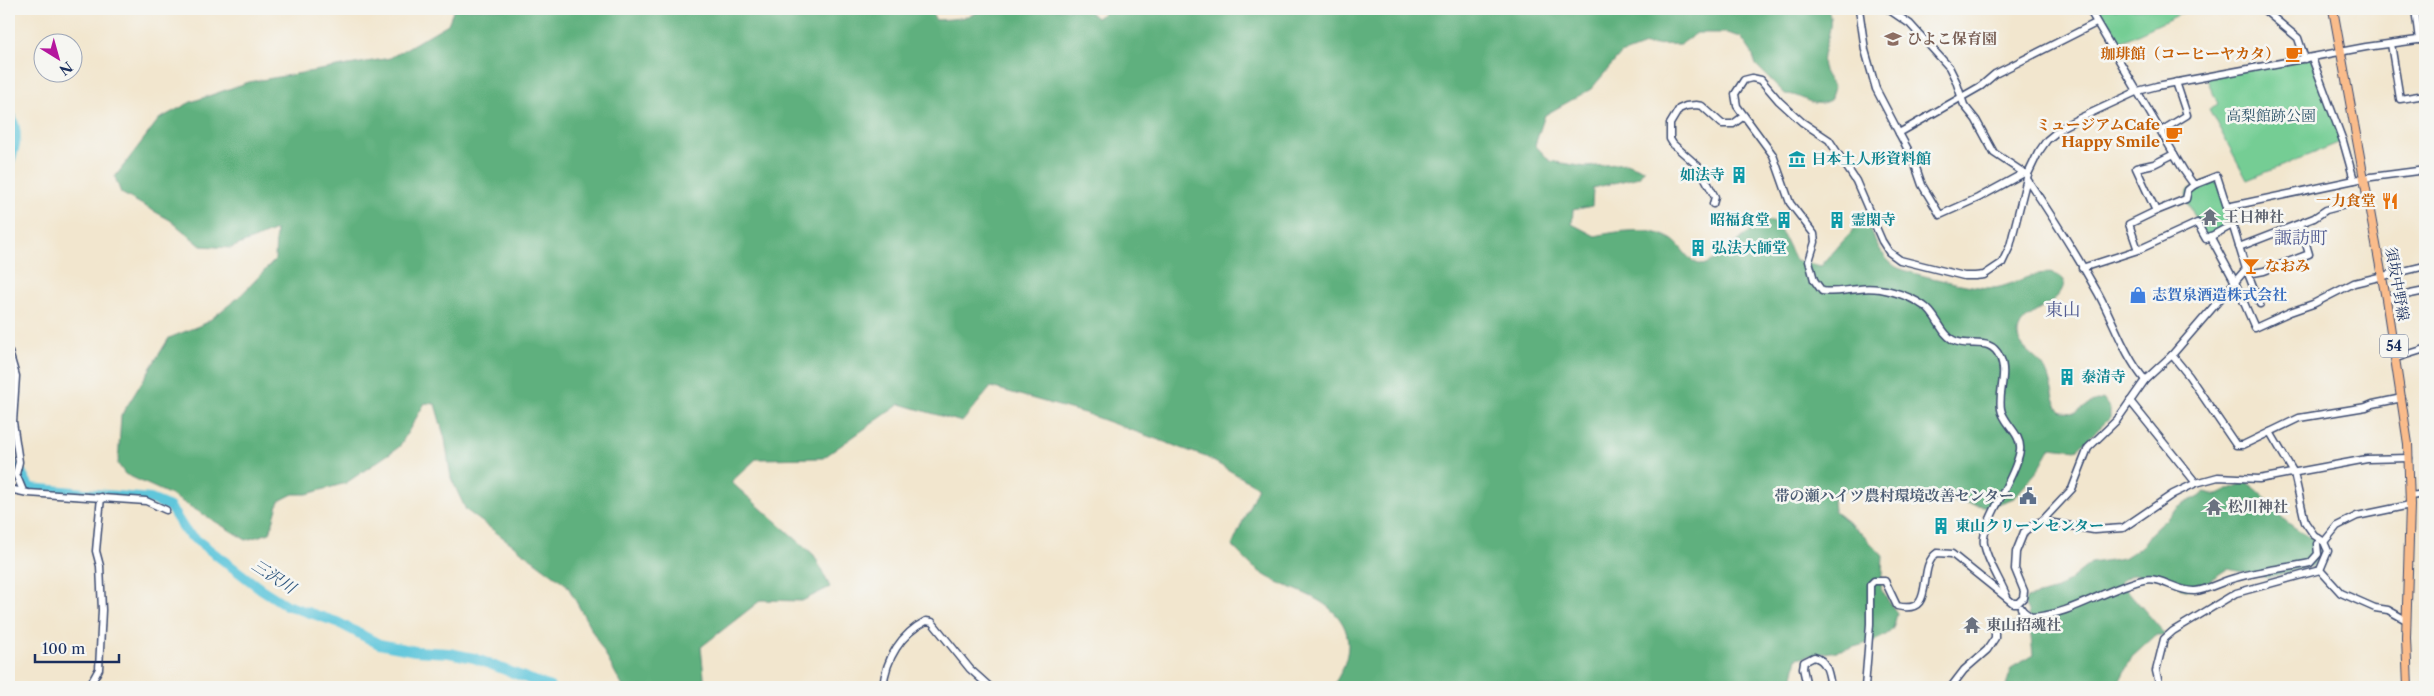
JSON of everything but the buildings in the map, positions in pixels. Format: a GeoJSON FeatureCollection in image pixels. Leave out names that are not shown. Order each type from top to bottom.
{"type":"FeatureCollection","features":[{"type":"Feature","properties":{"kind":"main road","name":"須坂中野線"},"geometry":{"type":"LineString","coordinates":[[2333,9],[2396,358],[2409,458],[2410,505],[2406,620],[2408,687]]}},
{"type":"Feature","properties":{"kind":"street"},"geometry":{"type":"LineString","coordinates":[[1859,9],[1865,50],[1876,89],[1913,159],[1922,185],[1940,215],[2026,175]]}},
{"type":"Feature","properties":{"kind":"street"},"geometry":{"type":"LineString","coordinates":[[1888,9],[1910,24],[1949,67],[1961,97],[1994,153],[2026,175],[2049,211],[2111,318],[2122,344],[2145,380]]}},
{"type":"Feature","properties":{"kind":"street"},"geometry":{"type":"LineString","coordinates":[[2089,9],[2194,185]]}},
{"type":"Feature","properties":{"kind":"street"},"geometry":{"type":"LineString","coordinates":[[2263,9],[2298,38],[2343,141],[2354,180]]}},
{"type":"Feature","properties":{"kind":"street"},"geometry":{"type":"LineString","coordinates":[[2007,596],[1988,557],[1984,542],[1985,528],[2014,473],[2020,450],[2017,436],[2001,412],[2004,370],[2001,358],[1990,345],[1981,342],[1968,344],[1953,340],[1925,306],[1907,296],[1880,289],[1860,288],[1836,293],[1822,291],[1814,280],[1810,261],[1814,234],[1790,203],[1773,155],[1737,106],[1735,94],[1739,85],[1744,80],[1752,78],[1761,80],[1779,101],[1802,122],[1829,140],[1856,181],[1882,241],[1889,252],[1900,260],[1964,276],[1984,275],[2002,263],[2010,246],[2026,175],[2047,140],[2064,126],[2138,91],[2176,82],[2422,39],[2415,9]]}},
{"type":"Feature","properties":{"kind":"street"},"geometry":{"type":"LineString","coordinates":[[1899,133],[1981,86],[1995,74],[2096,23]]}},
{"type":"Feature","properties":{"kind":"street"},"geometry":{"type":"LineString","coordinates":[[2391,44],[2400,99],[2425,96]]}},
{"type":"Feature","properties":{"kind":"street"},"geometry":{"type":"LineString","coordinates":[[2161,131],[2187,116],[2176,82]]}},
{"type":"Feature","properties":{"kind":"street"},"geometry":{"type":"LineString","coordinates":[[1712,204],[1715,197],[1699,168],[1673,144],[1670,138],[1670,124],[1679,109],[1686,106],[1702,106],[1722,124],[1733,124],[1744,116]]}},
{"type":"Feature","properties":{"kind":"street"},"geometry":{"type":"LineString","coordinates":[[2156,211],[2136,168],[2154,164],[2174,154]]}},
{"type":"Feature","properties":{"kind":"street"},"geometry":{"type":"LineString","coordinates":[[2227,207],[2364,178],[2425,170]]}},
{"type":"Feature","properties":{"kind":"street"},"geometry":{"type":"LineString","coordinates":[[2138,250],[2129,224],[2186,199],[2188,190],[2194,185],[2217,176],[2238,247],[2260,304]]}},
{"type":"Feature","properties":{"kind":"street"},"geometry":{"type":"LineString","coordinates":[[2238,247],[2300,224],[2326,210],[2368,199]]}},
{"type":"Feature","properties":{"kind":"street"},"geometry":{"type":"LineString","coordinates":[[2082,268],[2138,250],[2197,223],[2206,239],[2232,224]]}},
{"type":"Feature","properties":{"kind":"street"},"geometry":{"type":"LineString","coordinates":[[2018,603],[2023,598],[2024,591],[2015,569],[2016,552],[2024,532],[2034,524],[2042,521],[2072,489],[2088,448],[2117,420],[2145,380],[2172,355],[2235,282],[2247,272],[2264,271],[2310,254],[2300,224]]}},
{"type":"Feature","properties":{"kind":"street"},"geometry":{"type":"LineString","coordinates":[[2210,236],[2235,282],[2255,328],[2290,312],[2314,304],[2345,287],[2380,275],[2425,266]]}},
{"type":"Feature","properties":{"kind":"street"},"geometry":{"type":"LineString","coordinates":[[2386,299],[2425,291]]}},
{"type":"Feature","properties":{"kind":"street"},"geometry":{"type":"LineString","coordinates":[[2396,358],[2425,349]]}},
{"type":"Feature","properties":{"kind":"street"},"geometry":{"type":"LineString","coordinates":[[9,352],[16,376],[12,422],[19,462],[16,474],[23,491]]}},
{"type":"Feature","properties":{"kind":"street"},"geometry":{"type":"LineString","coordinates":[[2172,355],[2189,376],[2236,445],[2242,445],[2299,418],[2366,407],[2402,398]]}},
{"type":"Feature","properties":{"kind":"street"},"geometry":{"type":"LineString","coordinates":[[2130,401],[2196,483]]}},
{"type":"Feature","properties":{"kind":"street"},"geometry":{"type":"LineString","coordinates":[[2270,432],[2294,473],[2305,522],[2328,550],[2320,570]]}},
{"type":"Feature","properties":{"kind":"street"},"geometry":{"type":"LineString","coordinates":[[2042,521],[2094,530],[2123,528],[2173,494],[2196,483],[2218,477],[2259,479],[2368,459],[2409,458]]}},
{"type":"Feature","properties":{"kind":"street"},"geometry":{"type":"LineString","coordinates":[[9,489],[146,501],[166,510]]}},
{"type":"Feature","properties":{"kind":"street"},"geometry":{"type":"LineString","coordinates":[[2410,496],[2425,494]]}},
{"type":"Feature","properties":{"kind":"street"},"geometry":{"type":"LineString","coordinates":[[89,687],[99,669],[102,610],[100,566],[96,551],[101,497]]}},
{"type":"Feature","properties":{"kind":"street"},"geometry":{"type":"LineString","coordinates":[[1865,687],[1870,624],[1869,589],[1874,581],[1885,581],[1897,606],[1912,607],[1920,601],[1925,588],[1926,566],[1929,559],[1937,553],[1952,554],[1964,562],[1980,578],[2014,603],[2018,603],[2023,611],[2031,617],[2046,617],[2071,609],[2127,584],[2152,579],[2189,591],[2199,590],[2234,578],[2310,563],[2318,554],[2321,543],[2337,526],[2357,516],[2410,505]]}},
{"type":"Feature","properties":{"kind":"street"},"geometry":{"type":"LineString","coordinates":[[2320,570],[2341,593],[2375,608],[2388,610],[2406,620]]}},
{"type":"Feature","properties":{"kind":"street"},"geometry":{"type":"LineString","coordinates":[[2160,687],[2156,671],[2164,639],[2172,631],[2236,593],[2320,570]]}},
{"type":"Feature","properties":{"kind":"street"},"geometry":{"type":"LineString","coordinates":[[1951,687],[1964,670],[1987,650],[1995,638],[1994,622],[2017,620],[2023,611]]}},
{"type":"Feature","properties":{"kind":"street"},"geometry":{"type":"LineString","coordinates":[[882,687],[895,647],[912,630],[926,621],[932,622],[985,685]]}},
{"type":"Feature","properties":{"kind":"street"},"geometry":{"type":"LineString","coordinates":[[1807,687],[1803,668],[1804,662],[1814,658],[1822,661],[1826,666],[1831,687]]}},
{"type":"Feature","properties":{"kind":"green space"},"geometry":{"type":"Polygon","coordinates":[[[454,9],[928,9],[936,20],[966,17],[983,9],[1086,9],[1096,18],[1110,9],[1828,9],[1830,26],[1823,64],[1824,71],[1834,88],[1830,100],[1823,103],[1812,102],[1785,94],[1756,65],[1752,53],[1741,37],[1727,33],[1697,33],[1681,44],[1645,45],[1621,54],[1591,89],[1545,115],[1535,145],[1550,161],[1586,167],[1626,163],[1644,170],[1639,177],[1593,188],[1592,206],[1573,210],[1572,224],[1595,236],[1625,231],[1656,233],[1674,241],[1693,261],[1703,265],[1722,255],[1751,230],[1768,220],[1778,225],[1795,260],[1821,266],[1866,215],[1870,229],[1881,251],[1891,263],[1903,270],[1959,284],[1985,288],[2001,287],[2039,274],[2057,275],[2064,280],[2058,296],[2021,325],[2018,338],[2023,347],[2046,371],[2054,399],[2062,412],[2076,413],[2091,403],[2103,399],[2110,409],[2110,418],[2076,450],[2051,447],[2038,470],[2014,498],[1990,507],[1881,490],[1846,489],[1833,500],[1834,511],[1859,531],[1883,556],[1881,590],[1897,613],[1895,623],[1887,634],[1877,640],[1849,648],[1797,658],[1793,676],[1794,687],[1332,687],[1339,676],[1347,653],[1346,631],[1341,621],[1333,611],[1321,602],[1260,572],[1232,546],[1258,487],[1206,457],[1084,413],[991,387],[962,422],[900,404],[823,458],[756,459],[731,482],[814,555],[830,587],[802,601],[761,600],[701,647],[705,687],[623,687],[567,585],[466,510],[451,478],[445,439],[435,404],[425,403],[399,447],[346,483],[307,494],[293,494],[279,501],[270,533],[246,540],[171,495],[125,474],[118,464],[121,416],[169,338],[206,323],[239,297],[275,260],[276,230],[231,248],[201,246],[170,220],[121,193],[115,177],[159,119],[191,102],[249,82],[390,58],[448,24],[454,9]]]}},
{"type":"Feature","properties":{"kind":"green space"},"geometry":{"type":"Polygon","coordinates":[[[2098,9],[2191,9],[2116,44],[2098,9]]]}},
{"type":"Feature","properties":{"kind":"green space","name":"高梨館跡公園"},"geometry":{"type":"Polygon","coordinates":[[[2312,58],[2343,141],[2247,180],[2209,109],[2218,104],[2206,77],[2312,58]]]}},
{"type":"Feature","properties":{"kind":"green space"},"geometry":{"type":"Polygon","coordinates":[[[2217,176],[2232,225],[2206,239],[2186,199],[2188,190],[2217,176]]]}},
{"type":"Feature","properties":{"kind":"green space"},"geometry":{"type":"Polygon","coordinates":[[[2245,482],[2257,490],[2287,522],[2320,544],[2322,554],[2313,566],[2269,577],[2227,569],[2198,588],[2184,590],[2170,579],[2132,574],[2120,582],[2166,635],[2156,635],[2132,657],[2118,684],[2114,687],[2006,687],[2011,668],[2033,655],[2028,611],[2024,603],[2027,598],[2057,590],[2091,563],[2123,558],[2142,546],[2151,533],[2179,507],[2205,492],[2217,495],[2245,482]]]}},
{"type":"Feature","properties":{"kind":"waterway"},"geometry":{"type":"LineString","coordinates":[[9,113],[16,132],[14,151],[9,164]]}},
{"type":"Feature","properties":{"kind":"waterway"},"geometry":{"type":"LineString","coordinates":[[9,432],[12,464]]}},
{"type":"Feature","properties":{"kind":"waterway","name":"三沢川"},"geometry":{"type":"LineString","coordinates":[[9,463],[21,472],[30,488],[151,499],[170,507],[186,532],[261,589],[286,605],[337,622],[379,644],[415,651],[449,653],[474,658],[550,687]]}},
{"type":"Feature","properties":{"kind":"place","name":"ひよこ保育園"},"geometry":{"type":"Point","coordinates":[1893,39]}},
{"type":"Feature","properties":{"kind":"place","name":"珈琲館（コーヒーヤカタ）"},"geometry":{"type":"Point","coordinates":[2294,54]}},
{"type":"Feature","properties":{"kind":"place","name":"ミュージアムCafe Happy Smile"},"geometry":{"type":"Point","coordinates":[2174,134]}},
{"type":"Feature","properties":{"kind":"place","name":"日本土人形資料館"},"geometry":{"type":"Point","coordinates":[1797,159]}},
{"type":"Feature","properties":{"kind":"place","name":"如法寺"},"geometry":{"type":"Point","coordinates":[1739,175]}},
{"type":"Feature","properties":{"kind":"place","name":"一力食堂"},"geometry":{"type":"Point","coordinates":[2390,201]}},
{"type":"Feature","properties":{"kind":"place","name":"王日神社"},"geometry":{"type":"Point","coordinates":[2210,217]}},
{"type":"Feature","properties":{"kind":"place","name":"昭福食堂"},"geometry":{"type":"Point","coordinates":[1784,220]}},
{"type":"Feature","properties":{"kind":"place","name":"霊閑寺"},"geometry":{"type":"Point","coordinates":[1837,220]}},
{"type":"Feature","properties":{"kind":"place","name":"弘法大師堂"},"geometry":{"type":"Point","coordinates":[1698,248]}},
{"type":"Feature","properties":{"kind":"place","name":"なおみ"},"geometry":{"type":"Point","coordinates":[2251,266]}},
{"type":"Feature","properties":{"kind":"place","name":"志賀泉酒造株式会社"},"geometry":{"type":"Point","coordinates":[2138,295]}},
{"type":"Feature","properties":{"kind":"place","name":"泰清寺"},"geometry":{"type":"Point","coordinates":[2067,377]}},
{"type":"Feature","properties":{"kind":"place","name":"帯の瀬ハイツ農村環境改善センター"},"geometry":{"type":"Point","coordinates":[2028,496]}},
{"type":"Feature","properties":{"kind":"place","name":"松川神社"},"geometry":{"type":"Point","coordinates":[2214,507]}},
{"type":"Feature","properties":{"kind":"place","name":"東山クリーンセンター"},"geometry":{"type":"Point","coordinates":[1941,526]}},
{"type":"Feature","properties":{"kind":"place","name":"東山招魂社"},"geometry":{"type":"Point","coordinates":[1972,625]}},
{"type":"Feature","properties":{"kind":"district","name":"諏訪町"},"geometry":{"type":"Point","coordinates":[2301,238]}},
{"type":"Feature","properties":{"kind":"district","name":"東山"},"geometry":{"type":"Point","coordinates":[2063,310]}}]}
